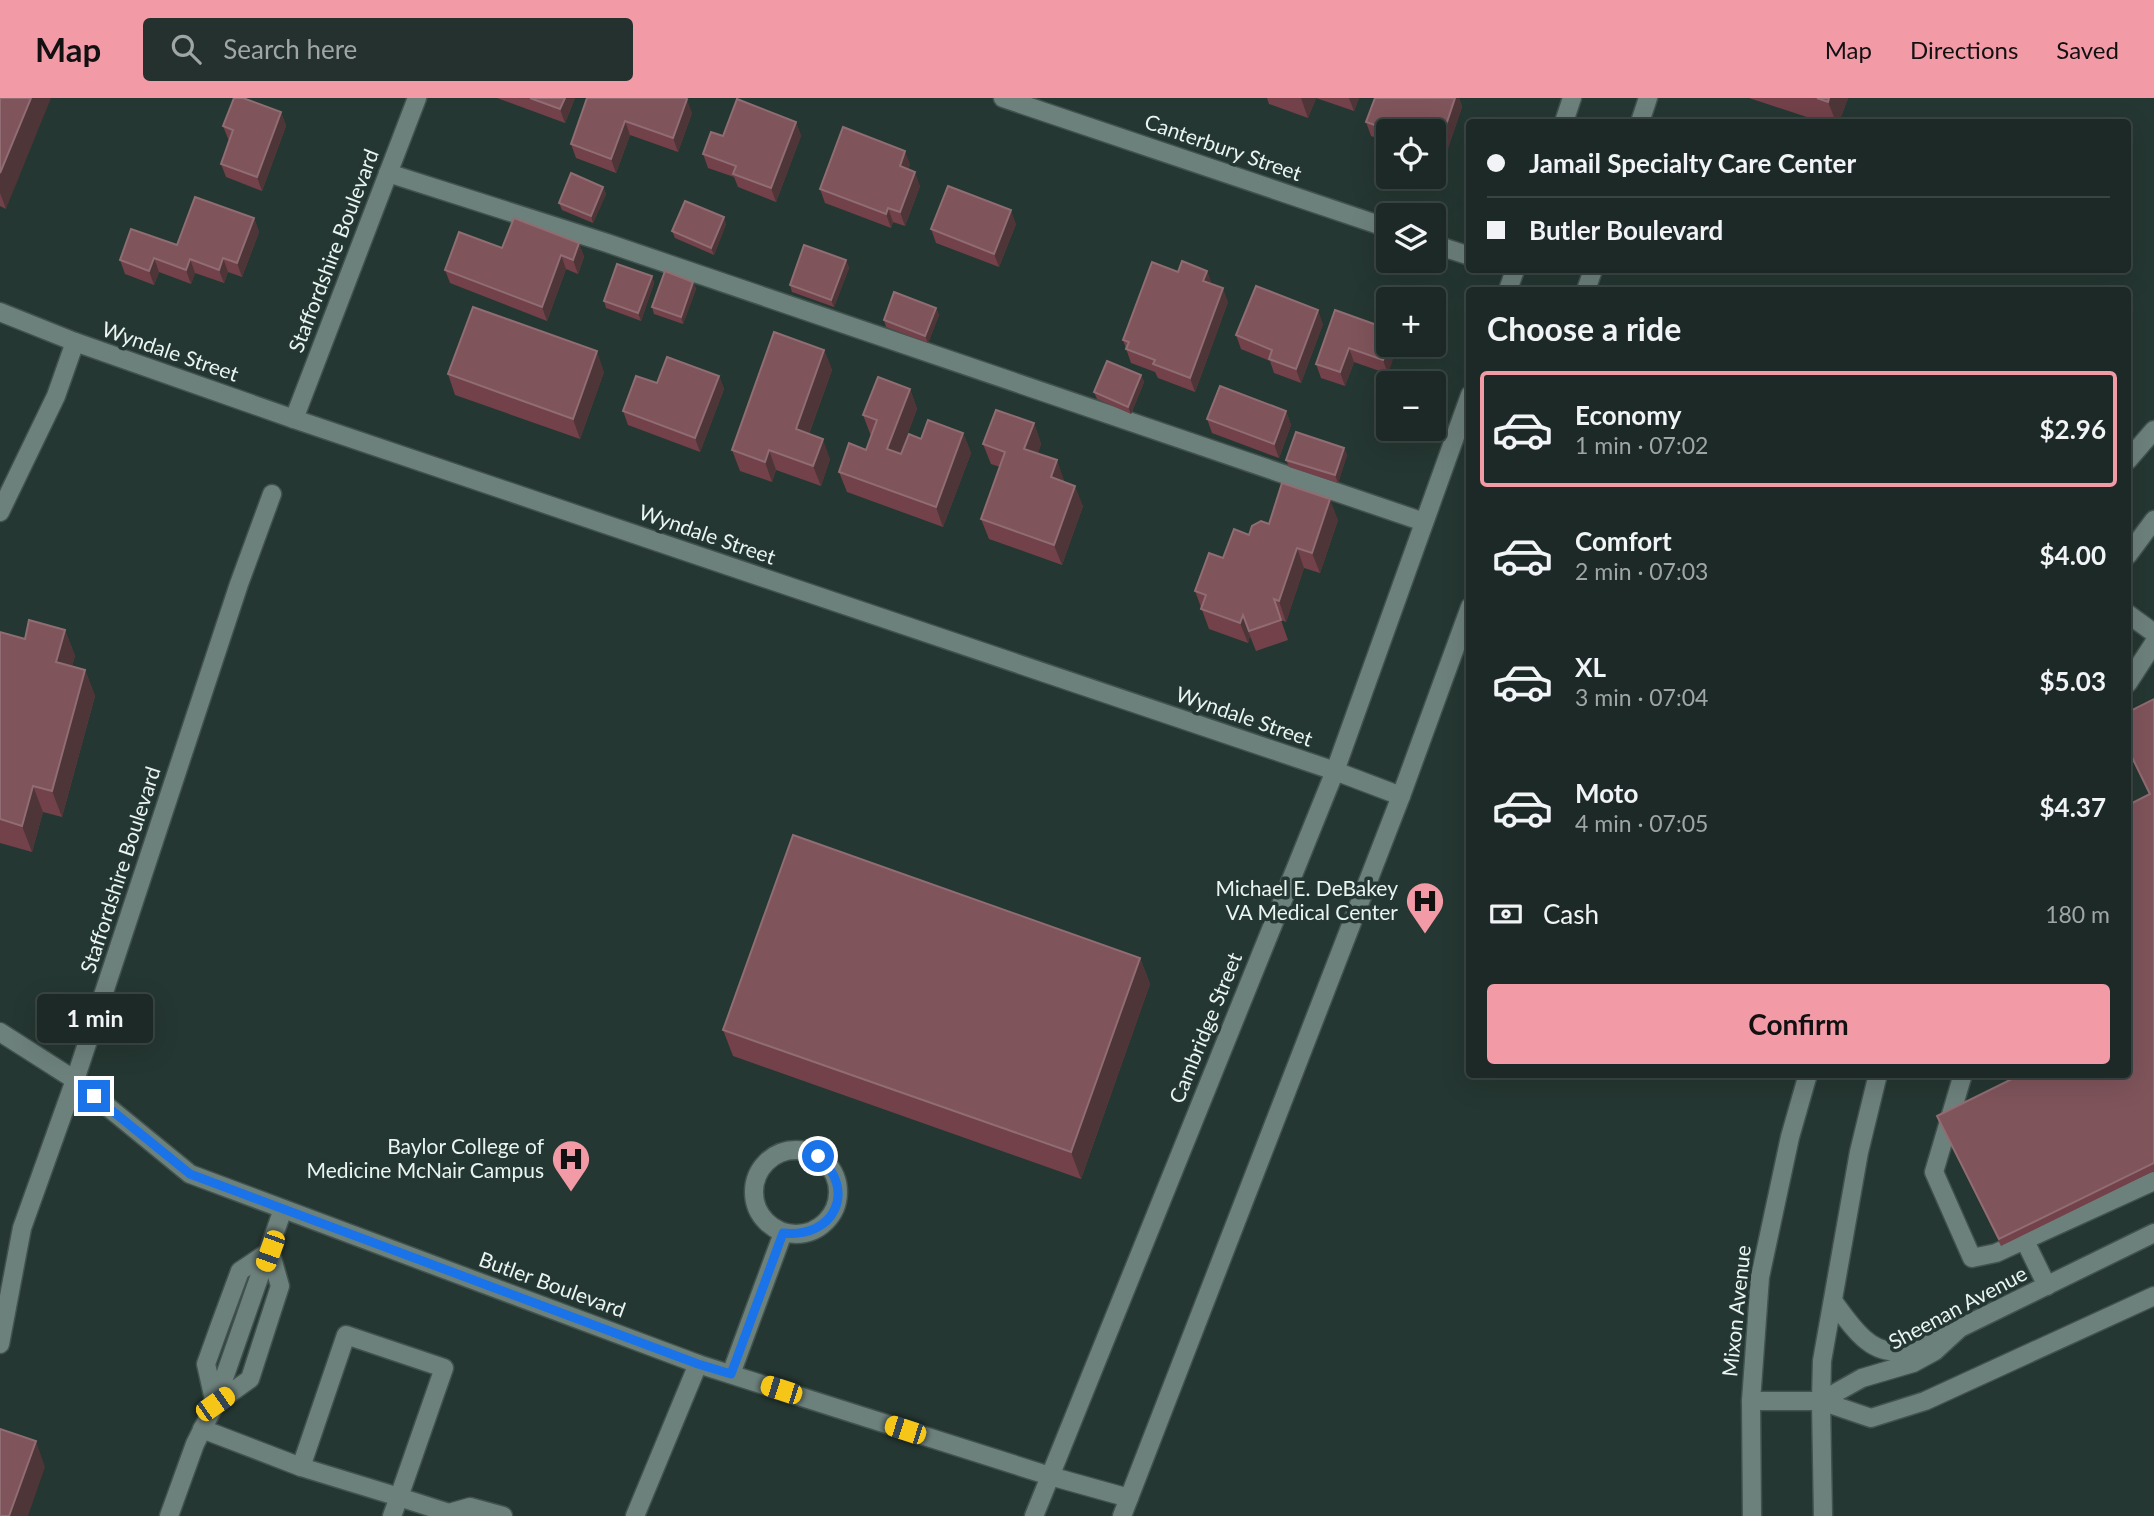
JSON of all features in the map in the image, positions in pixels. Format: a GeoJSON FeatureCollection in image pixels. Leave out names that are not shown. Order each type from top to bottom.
{"type":"FeatureCollection","features":[{"type":"Feature","properties":{"kind":"street","name":"Staffordshire Boulevard"},"geometry":{"type":"LineString","coordinates":[[294,419],[417,98]]}},
{"type":"Feature","properties":{"kind":"street","name":"Canterbury Street"},"geometry":{"type":"LineString","coordinates":[[1003,98],[1376,224]]}},
{"type":"Feature","properties":{"kind":"street"},"geometry":{"type":"LineString","coordinates":[[1565,119],[1572,98]]}},
{"type":"Feature","properties":{"kind":"street"},"geometry":{"type":"LineString","coordinates":[[1641,119],[1648,98]]}},
{"type":"Feature","properties":{"kind":"street"},"geometry":{"type":"LineString","coordinates":[[388,173],[633,252],[1424,522]]}},
{"type":"Feature","properties":{"kind":"street"},"geometry":{"type":"LineString","coordinates":[[1446,248],[1466,255]]}},
{"type":"Feature","properties":{"kind":"street","name":"Wyndale Street"},"geometry":{"type":"LineString","coordinates":[[0,312],[75,342],[294,419],[1335,771],[1401,796]]}},
{"type":"Feature","properties":{"kind":"street"},"geometry":{"type":"LineString","coordinates":[[0,512],[56,397],[75,342]]}},
{"type":"Feature","properties":{"kind":"street","name":"Cambridge Street"},"geometry":{"type":"LineString","coordinates":[[1034,1516],[1335,771],[1466,406]]}},
{"type":"Feature","properties":{"kind":"street"},"geometry":{"type":"LineString","coordinates":[[2131,456],[2154,429]]}},
{"type":"Feature","properties":{"kind":"street","name":"Staffordshire Boulevard"},"geometry":{"type":"LineString","coordinates":[[0,1344],[22,1228],[75,1080],[239,584],[272,494]]}},
{"type":"Feature","properties":{"kind":"street"},"geometry":{"type":"LineString","coordinates":[[2131,551],[2154,520]]}},
{"type":"Feature","properties":{"kind":"street"},"geometry":{"type":"LineString","coordinates":[[2131,616],[2154,633]]}},
{"type":"Feature","properties":{"kind":"street"},"geometry":{"type":"LineString","coordinates":[[1122,1516],[1401,796],[1466,618]]}},
{"type":"Feature","properties":{"kind":"street"},"geometry":{"type":"LineString","coordinates":[[2134,659],[2154,643]]}},
{"type":"Feature","properties":{"kind":"street","name":"Butler Boulevard"},"geometry":{"type":"LineString","coordinates":[[0,1032],[75,1080],[190,1174],[698,1364],[1050,1476],[1129,1498]]}},
{"type":"Feature","properties":{"kind":"street","name":"Mixon Avenue"},"geometry":{"type":"LineString","coordinates":[[1752,1516],[1751,1401],[1760,1276],[1790,1137],[1807,1078]]}},
{"type":"Feature","properties":{"kind":"street"},"geometry":{"type":"LineString","coordinates":[[1823,1516],[1822,1361],[1859,1152],[1877,1078]]}},
{"type":"Feature","properties":{"kind":"street"},"geometry":{"type":"LineString","coordinates":[[1963,1078],[1934,1172],[1972,1258],[1996,1253],[2025,1241],[2154,1181]]}},
{"type":"Feature","properties":{"kind":"street"},"geometry":{"type":"LineString","coordinates":[[806,1150],[829,1165],[836,1176],[837,1203],[831,1216],[810,1232],[797,1235],[783,1233],[770,1226],[760,1215],[753,1188],[757,1174],[765,1162],[777,1153],[806,1150]]}},
{"type":"Feature","properties":{"kind":"street"},"geometry":{"type":"LineString","coordinates":[[169,1516],[195,1444],[215,1404],[283,1209]]}},
{"type":"Feature","properties":{"kind":"street"},"geometry":{"type":"LineString","coordinates":[[731,1374],[783,1233]]}},
{"type":"Feature","properties":{"kind":"street","name":"Sheenan Avenue"},"geometry":{"type":"LineString","coordinates":[[1821,1401],[1862,1378],[1913,1363],[1935,1351],[1960,1328],[2154,1233]]}},
{"type":"Feature","properties":{"kind":"street"},"geometry":{"type":"LineString","coordinates":[[2025,1241],[2047,1286]]}},
{"type":"Feature","properties":{"kind":"street"},"geometry":{"type":"LineString","coordinates":[[215,1404],[250,1379],[280,1286],[270,1251]]}},
{"type":"Feature","properties":{"kind":"street","name":"Sheenan Avenue"},"geometry":{"type":"LineString","coordinates":[[1751,1401],[1821,1401],[1871,1418],[1925,1401],[2154,1296]]}},
{"type":"Feature","properties":{"kind":"street"},"geometry":{"type":"LineString","coordinates":[[1833,1301],[1860,1335],[1889,1351],[1905,1349],[1960,1328]]}},
{"type":"Feature","properties":{"kind":"street"},"geometry":{"type":"LineString","coordinates":[[301,1467],[346,1335],[444,1368],[393,1516]]}},
{"type":"Feature","properties":{"kind":"street"},"geometry":{"type":"LineString","coordinates":[[635,1516],[698,1364]]}},
{"type":"Feature","properties":{"kind":"street"},"geometry":{"type":"LineString","coordinates":[[202,1429],[301,1467],[450,1514],[470,1507],[502,1516]]}},
{"type":"Feature","properties":{"kind":"building"},"geometry":{"type":"Polygon","coordinates":[[[0,98],[31,98],[0,173],[0,98]]]}},
{"type":"Feature","properties":{"kind":"building"},"geometry":{"type":"Polygon","coordinates":[[[234,98],[243,98],[281,112],[257,177],[221,164],[233,130],[223,126],[234,98]]]}},
{"type":"Feature","properties":{"kind":"building"},"geometry":{"type":"Polygon","coordinates":[[[530,98],[565,98],[560,109],[530,98]]]}},
{"type":"Feature","properties":{"kind":"building"},"geometry":{"type":"Polygon","coordinates":[[[587,98],[687,99],[673,138],[625,121],[611,159],[571,144],[587,98]]]}},
{"type":"Feature","properties":{"kind":"building"},"geometry":{"type":"Polygon","coordinates":[[[1375,98],[1455,98],[1446,125],[1446,119],[1376,119],[1376,125],[1366,122],[1375,98]]]}},
{"type":"Feature","properties":{"kind":"building"},"geometry":{"type":"Polygon","coordinates":[[[737,99],[796,122],[771,188],[733,174],[736,166],[703,154],[711,132],[723,136],[737,99]]]}},
{"type":"Feature","properties":{"kind":"building"},"geometry":{"type":"Polygon","coordinates":[[[843,127],[905,151],[900,166],[915,172],[900,212],[888,208],[886,214],[820,189],[843,127]]]}},
{"type":"Feature","properties":{"kind":"building"},"geometry":{"type":"Polygon","coordinates":[[[571,173],[603,187],[591,216],[559,203],[571,173]]]}},
{"type":"Feature","properties":{"kind":"building"},"geometry":{"type":"Polygon","coordinates":[[[948,186],[1011,210],[994,254],[931,229],[948,186]]]}},
{"type":"Feature","properties":{"kind":"building"},"geometry":{"type":"Polygon","coordinates":[[[195,197],[254,218],[237,263],[223,258],[219,270],[190,259],[186,270],[154,258],[149,271],[120,260],[131,229],[177,245],[195,197]]]}},
{"type":"Feature","properties":{"kind":"building"},"geometry":{"type":"Polygon","coordinates":[[[685,201],[724,217],[711,248],[672,231],[685,201]]]}},
{"type":"Feature","properties":{"kind":"building"},"geometry":{"type":"Polygon","coordinates":[[[514,218],[579,243],[573,260],[561,255],[542,307],[445,270],[459,232],[502,248],[514,218]]]}},
{"type":"Feature","properties":{"kind":"building"},"geometry":{"type":"Polygon","coordinates":[[[804,245],[846,260],[831,300],[790,285],[804,245]]]}},
{"type":"Feature","properties":{"kind":"building"},"geometry":{"type":"Polygon","coordinates":[[[1182,261],[1207,271],[1203,281],[1223,288],[1190,378],[1153,364],[1155,360],[1126,349],[1129,342],[1123,340],[1152,262],[1178,272],[1182,261]]]}},
{"type":"Feature","properties":{"kind":"building"},"geometry":{"type":"Polygon","coordinates":[[[617,264],[652,276],[638,313],[604,301],[617,264]]]}},
{"type":"Feature","properties":{"kind":"building"},"geometry":{"type":"Polygon","coordinates":[[[665,271],[693,282],[681,317],[652,307],[665,271]]]}},
{"type":"Feature","properties":{"kind":"building"},"geometry":{"type":"Polygon","coordinates":[[[1256,286],[1318,310],[1296,369],[1269,359],[1272,350],[1236,335],[1256,286]]]}},
{"type":"Feature","properties":{"kind":"building"},"geometry":{"type":"Polygon","coordinates":[[[894,292],[936,308],[925,336],[884,320],[894,292]]]}},
{"type":"Feature","properties":{"kind":"building"},"geometry":{"type":"Polygon","coordinates":[[[473,307],[597,351],[573,419],[448,374],[473,307]]]}},
{"type":"Feature","properties":{"kind":"building"},"geometry":{"type":"Polygon","coordinates":[[[1335,310],[1376,325],[1376,357],[1384,357],[1383,360],[1349,348],[1340,372],[1316,364],[1335,310]]]}},
{"type":"Feature","properties":{"kind":"building"},"geometry":{"type":"Polygon","coordinates":[[[774,332],[824,350],[796,429],[823,439],[813,466],[769,450],[765,462],[732,450],[774,332]]]}},
{"type":"Feature","properties":{"kind":"building"},"geometry":{"type":"Polygon","coordinates":[[[667,357],[719,376],[695,438],[623,411],[636,376],[657,383],[667,357]]]}},
{"type":"Feature","properties":{"kind":"building"},"geometry":{"type":"Polygon","coordinates":[[[1107,361],[1141,375],[1128,407],[1094,392],[1107,361]]]}},
{"type":"Feature","properties":{"kind":"building"},"geometry":{"type":"Polygon","coordinates":[[[878,377],[910,389],[887,449],[901,454],[909,434],[921,439],[928,420],[963,433],[936,507],[839,472],[849,443],[866,450],[877,420],[863,415],[878,377]]]}},
{"type":"Feature","properties":{"kind":"building"},"geometry":{"type":"Polygon","coordinates":[[[1220,386],[1286,411],[1274,444],[1207,419],[1220,386]]]}},
{"type":"Feature","properties":{"kind":"building"},"geometry":{"type":"Polygon","coordinates":[[[996,410],[1034,423],[1024,449],[1057,460],[1051,477],[1075,486],[1054,545],[981,519],[1005,452],[983,444],[996,410]]]}},
{"type":"Feature","properties":{"kind":"building"},"geometry":{"type":"Polygon","coordinates":[[[1296,432],[1344,448],[1335,475],[1286,460],[1296,432]]]}},
{"type":"Feature","properties":{"kind":"building"},"geometry":{"type":"Polygon","coordinates":[[[1282,483],[1330,499],[1312,553],[1297,548],[1279,601],[1274,599],[1281,620],[1249,631],[1243,615],[1240,623],[1201,609],[1206,595],[1195,591],[1209,553],[1223,558],[1234,529],[1249,535],[1252,526],[1261,521],[1269,524],[1282,483]]]}},
{"type":"Feature","properties":{"kind":"building"},"geometry":{"type":"Polygon","coordinates":[[[29,620],[65,630],[56,662],[85,670],[52,791],[33,786],[22,826],[0,819],[0,632],[25,639],[29,620]]]}},
{"type":"Feature","properties":{"kind":"building"},"geometry":{"type":"Polygon","coordinates":[[[2154,699],[2154,1163],[1999,1239],[1937,1116],[2014,1078],[2131,1078],[2131,804],[2150,794],[2131,755],[2131,710],[2154,699]]]}},
{"type":"Feature","properties":{"kind":"building"},"geometry":{"type":"Polygon","coordinates":[[[793,835],[1140,958],[1071,1152],[723,1030],[793,835]]]}},
{"type":"Feature","properties":{"kind":"building"},"geometry":{"type":"Polygon","coordinates":[[[0,1429],[36,1441],[9,1516],[0,1516],[0,1429]]]}},
{"type":"Feature","properties":{"kind":"place","name":"Michael E. DeBakey VA Medical Center"},"geometry":{"type":"Point","coordinates":[1425,935]}},
{"type":"Feature","properties":{"kind":"place","name":"Baylor College of Medicine McNair Campus"},"geometry":{"type":"Point","coordinates":[571,1193]}},
{"type":"Feature","properties":{"kind":"route"},"geometry":{"type":"LineString","coordinates":[[94,1096],[190,1174],[731,1374],[783,1233],[797,1235],[810,1232],[831,1216],[837,1203],[836,1176],[829,1165],[818,1156]]}}]}
